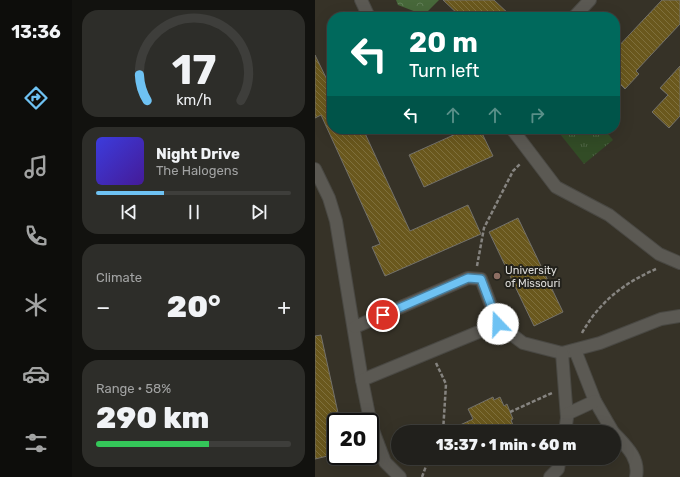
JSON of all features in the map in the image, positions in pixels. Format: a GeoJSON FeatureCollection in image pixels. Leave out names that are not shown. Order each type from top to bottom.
{"type":"FeatureCollection","features":[{"type":"Feature","properties":{"kind":"lane"},"geometry":{"type":"LineString","coordinates":[[361,0],[367,12]]}},
{"type":"Feature","properties":{"kind":"lane"},"geometry":{"type":"LineString","coordinates":[[579,12],[590,0]]}},
{"type":"Feature","properties":{"kind":"lane"},"geometry":{"type":"LineString","coordinates":[[516,134],[556,187],[609,215],[659,254],[677,262]]}},
{"type":"Feature","properties":{"kind":"lane"},"geometry":{"type":"LineString","coordinates":[[315,169],[329,198],[337,220],[355,327],[362,380],[371,425],[385,462],[400,477]]}},
{"type":"Feature","properties":{"kind":"lane"},"geometry":{"type":"LineString","coordinates":[[355,327],[468,278],[481,279],[498,324],[523,343],[562,353],[600,343],[661,319],[680,316]]}},
{"type":"Feature","properties":{"kind":"lane"},"geometry":{"type":"LineString","coordinates":[[362,380],[498,324]]}},
{"type":"Feature","properties":{"kind":"lane"},"geometry":{"type":"LineString","coordinates":[[576,349],[595,401],[608,425]]}},
{"type":"Feature","properties":{"kind":"lane"},"geometry":{"type":"LineString","coordinates":[[562,353],[567,414],[566,425]]}},
{"type":"Feature","properties":{"kind":"lane"},"geometry":{"type":"LineString","coordinates":[[567,414],[595,401]]}},
{"type":"Feature","properties":{"kind":"lane"},"geometry":{"type":"LineString","coordinates":[[621,441],[634,455],[637,471],[636,477]]}},
{"type":"Feature","properties":{"kind":"lane"},"geometry":{"type":"LineString","coordinates":[[551,477],[558,469],[559,465]]}},
{"type":"Feature","properties":{"kind":"path"},"geometry":{"type":"LineString","coordinates":[[476,279],[484,228],[513,171],[531,154]]}},
{"type":"Feature","properties":{"kind":"path"},"geometry":{"type":"LineString","coordinates":[[576,349],[581,334],[591,316],[608,297],[634,278],[677,262]]}},
{"type":"Feature","properties":{"kind":"path"},"geometry":{"type":"LineString","coordinates":[[431,352],[446,384],[443,425]]}},
{"type":"Feature","properties":{"kind":"path"},"geometry":{"type":"LineString","coordinates":[[510,412],[565,388]]}},
{"type":"Feature","properties":{"kind":"path"},"geometry":{"type":"LineString","coordinates":[[422,477],[426,465]]}},
{"type":"Feature","properties":{"kind":"shaded area","name":"University of Missouri"},"geometry":{"type":"Polygon","coordinates":[[[315,0],[680,0],[680,477],[315,477],[315,0]]]}},
{"type":"Feature","properties":{"kind":"green space"},"geometry":{"type":"Polygon","coordinates":[[[396,0],[439,0],[427,12],[416,12],[398,5],[396,0]]]}},
{"type":"Feature","properties":{"kind":"green space"},"geometry":{"type":"Polygon","coordinates":[[[560,134],[608,134],[613,140],[584,164],[560,134]]]}},
{"type":"Feature","properties":{"kind":"building"},"geometry":{"type":"Polygon","coordinates":[[[443,0],[494,0],[507,12],[456,12],[443,0]]]}},
{"type":"Feature","properties":{"kind":"building"},"geometry":{"type":"Polygon","coordinates":[[[662,0],[680,0],[680,24],[636,71],[639,74],[625,89],[620,84],[620,45],[662,0]]]}},
{"type":"Feature","properties":{"kind":"building"},"geometry":{"type":"Polygon","coordinates":[[[315,55],[327,80],[327,128],[321,115],[315,118],[315,55]]]}},
{"type":"Feature","properties":{"kind":"building"},"geometry":{"type":"Polygon","coordinates":[[[680,66],[680,116],[669,128],[652,112],[668,95],[660,88],[680,66]]]}},
{"type":"Feature","properties":{"kind":"building"},"geometry":{"type":"Polygon","coordinates":[[[330,134],[365,134],[410,231],[468,205],[481,234],[385,276],[372,247],[380,244],[330,134]]]}},
{"type":"Feature","properties":{"kind":"building"},"geometry":{"type":"Polygon","coordinates":[[[456,134],[482,134],[493,156],[424,187],[409,155],[456,134]]]}},
{"type":"Feature","properties":{"kind":"building"},"geometry":{"type":"Polygon","coordinates":[[[518,218],[563,312],[534,326],[489,232],[518,218]]]}},
{"type":"Feature","properties":{"kind":"building"},"geometry":{"type":"Polygon","coordinates":[[[321,335],[338,413],[327,413],[327,456],[315,459],[315,336],[321,335]]]}},
{"type":"Feature","properties":{"kind":"building"},"geometry":{"type":"Polygon","coordinates":[[[493,397],[494,400],[500,397],[504,406],[507,404],[513,419],[511,420],[513,425],[460,425],[473,419],[468,409],[493,397]]]}},
{"type":"Feature","properties":{"kind":"place","name":"University of Missouri"},"geometry":{"type":"Point","coordinates":[497,276]}},
{"type":"Feature","properties":{"kind":"route"},"geometry":{"type":"LineString","coordinates":[[383,315],[468,278],[481,279],[498,324]]}}]}
